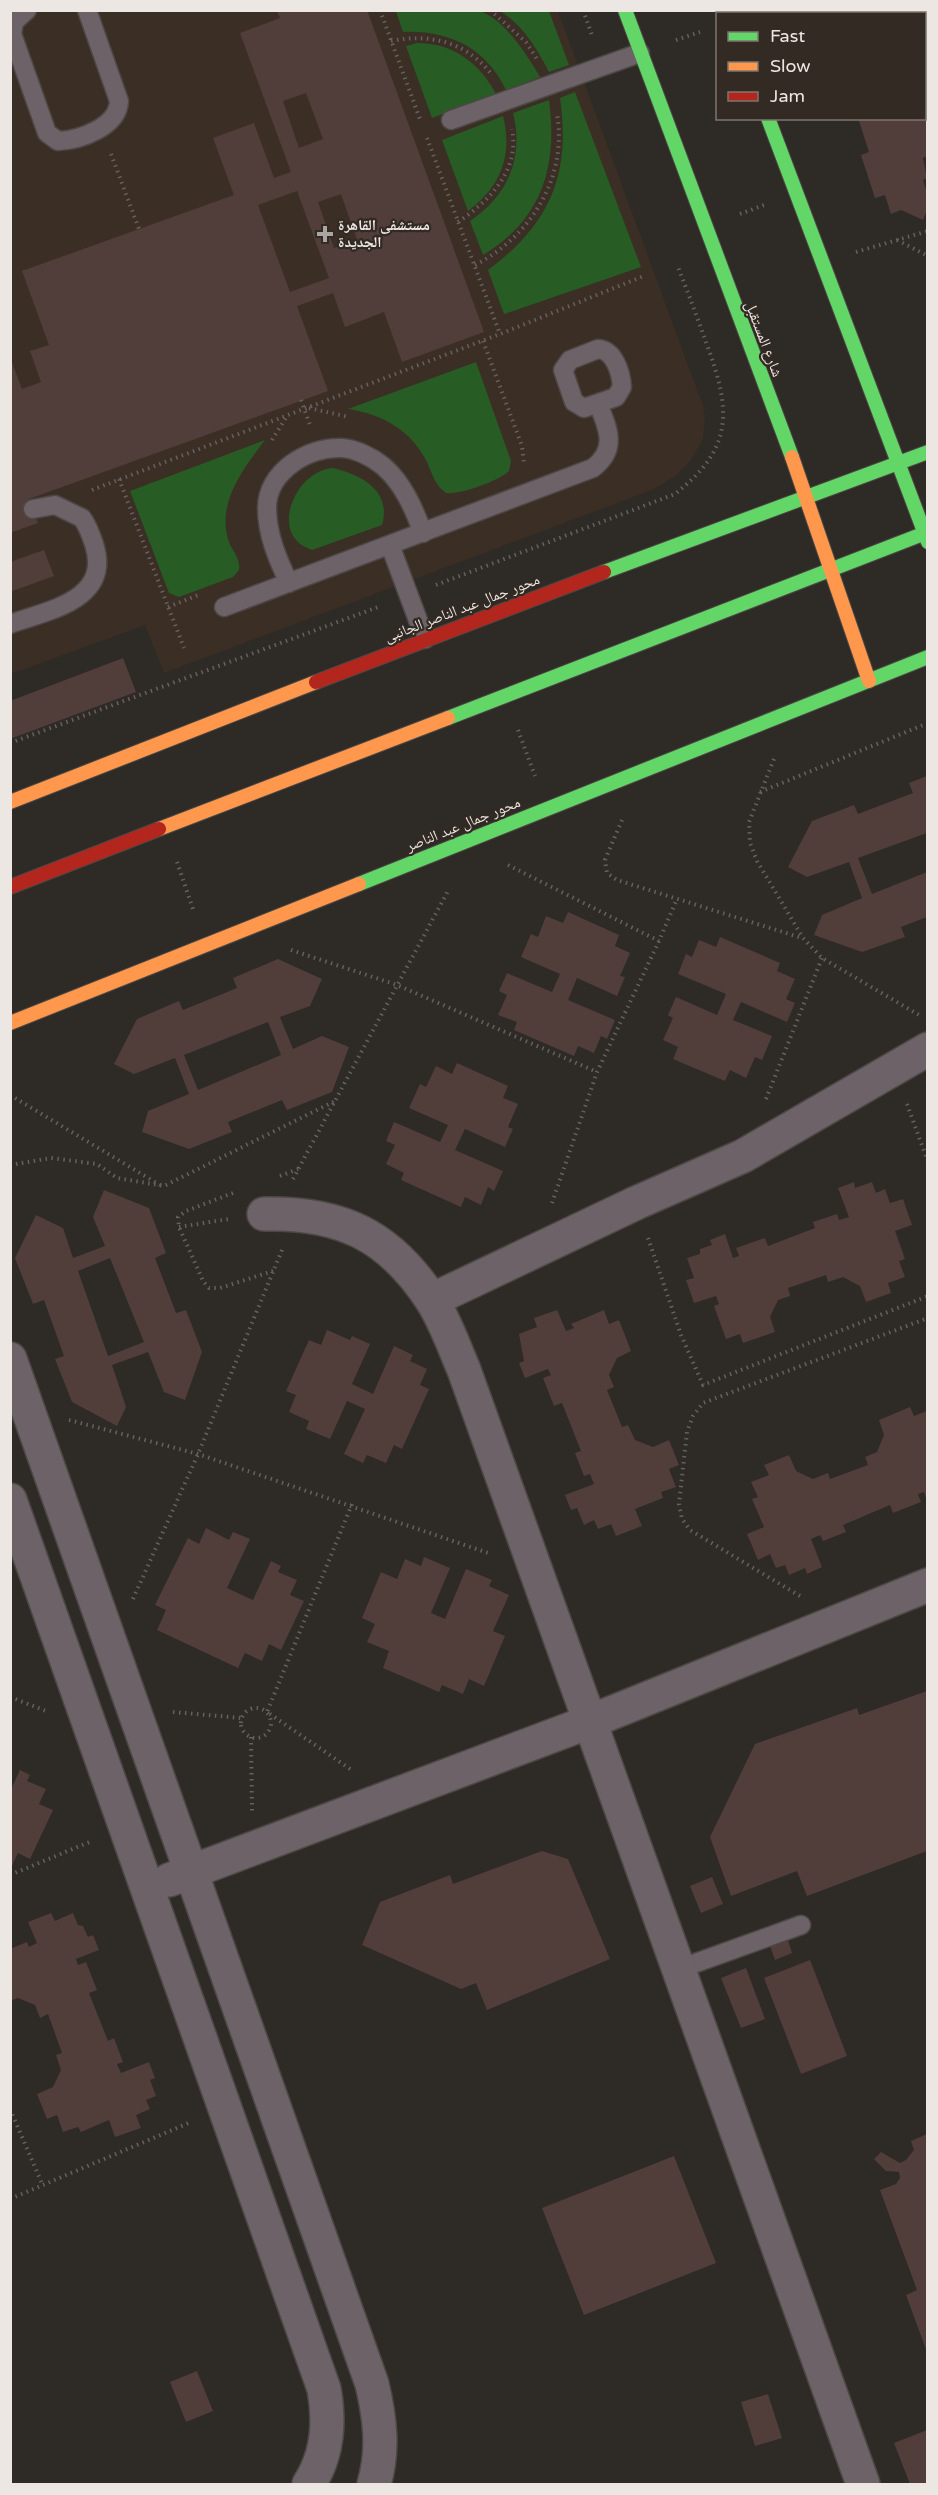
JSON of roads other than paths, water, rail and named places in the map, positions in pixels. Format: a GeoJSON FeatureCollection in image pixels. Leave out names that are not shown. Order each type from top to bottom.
{"type":"FeatureCollection","features":[{"type":"Feature","properties":{"kind":"street","name":"شارع المستقبل"},"geometry":{"type":"LineString","coordinates":[[625,10],[703,227],[834,569],[869,681]]}},
{"type":"Feature","properties":{"kind":"street"},"geometry":{"type":"LineString","coordinates":[[10,887],[834,569],[926,536],[896,463],[769,120]]}},
{"type":"Feature","properties":{"kind":"street","name":"محور جمال عبد الناصر الجانبى"},"geometry":{"type":"LineString","coordinates":[[10,802],[425,639],[927,452]]}},
{"type":"Feature","properties":{"kind":"street","name":"محور جمال عبد الناصر"},"geometry":{"type":"LineString","coordinates":[[10,1023],[204,943],[740,734],[927,657]]}},
{"type":"Feature","properties":{"kind":"street"},"geometry":{"type":"LineString","coordinates":[[432,1300],[636,1203],[743,1156],[927,1049]]}},
{"type":"Feature","properties":{"kind":"street"},"geometry":{"type":"LineString","coordinates":[[278,1214],[322,1216],[373,1238],[403,1262],[432,1300],[464,1370],[863,2484]]}},
{"type":"Feature","properties":{"kind":"street"},"geometry":{"type":"LineString","coordinates":[[10,1359],[372,2384],[379,2412],[381,2441],[374,2484]]}},
{"type":"Feature","properties":{"kind":"street"},"geometry":{"type":"LineString","coordinates":[[10,1500],[324,2389],[328,2412],[327,2434],[322,2457],[309,2484]]}},
{"type":"Feature","properties":{"kind":"street"},"geometry":{"type":"LineString","coordinates":[[148,1888],[589,1722],[927,1585]]}},
{"type":"Feature","properties":{"kind":"lane"},"geometry":{"type":"LineString","coordinates":[[27,10],[14,22],[12,34],[47,133],[54,139],[63,141],[101,128],[116,115],[119,101],[87,10]]}},
{"type":"Feature","properties":{"kind":"lane"},"geometry":{"type":"LineString","coordinates":[[451,120],[640,53]]}},
{"type":"Feature","properties":{"kind":"lane"},"geometry":{"type":"LineString","coordinates":[[224,607],[593,468],[607,454],[610,436],[598,404]]}},
{"type":"Feature","properties":{"kind":"lane"},"geometry":{"type":"LineString","coordinates":[[289,583],[276,553],[268,523],[267,506],[270,491],[277,477],[288,466],[320,451],[342,448],[356,451],[384,467],[407,496],[423,533]]}},
{"type":"Feature","properties":{"kind":"lane"},"geometry":{"type":"LineString","coordinates":[[10,624],[75,600],[93,581],[97,554],[87,525],[76,513],[55,505],[33,509]]}},
{"type":"Feature","properties":{"kind":"lane"},"geometry":{"type":"LineString","coordinates":[[390,545],[425,639]]}},
{"type":"Feature","properties":{"kind":"lane"},"geometry":{"type":"LineString","coordinates":[[679,1969],[801,1925]]}},
{"type":"Feature","properties":{"kind":"place","name":"مستشفى القاهرة الجديدة"},"geometry":{"type":"Point","coordinates":[325,234]}}]}
